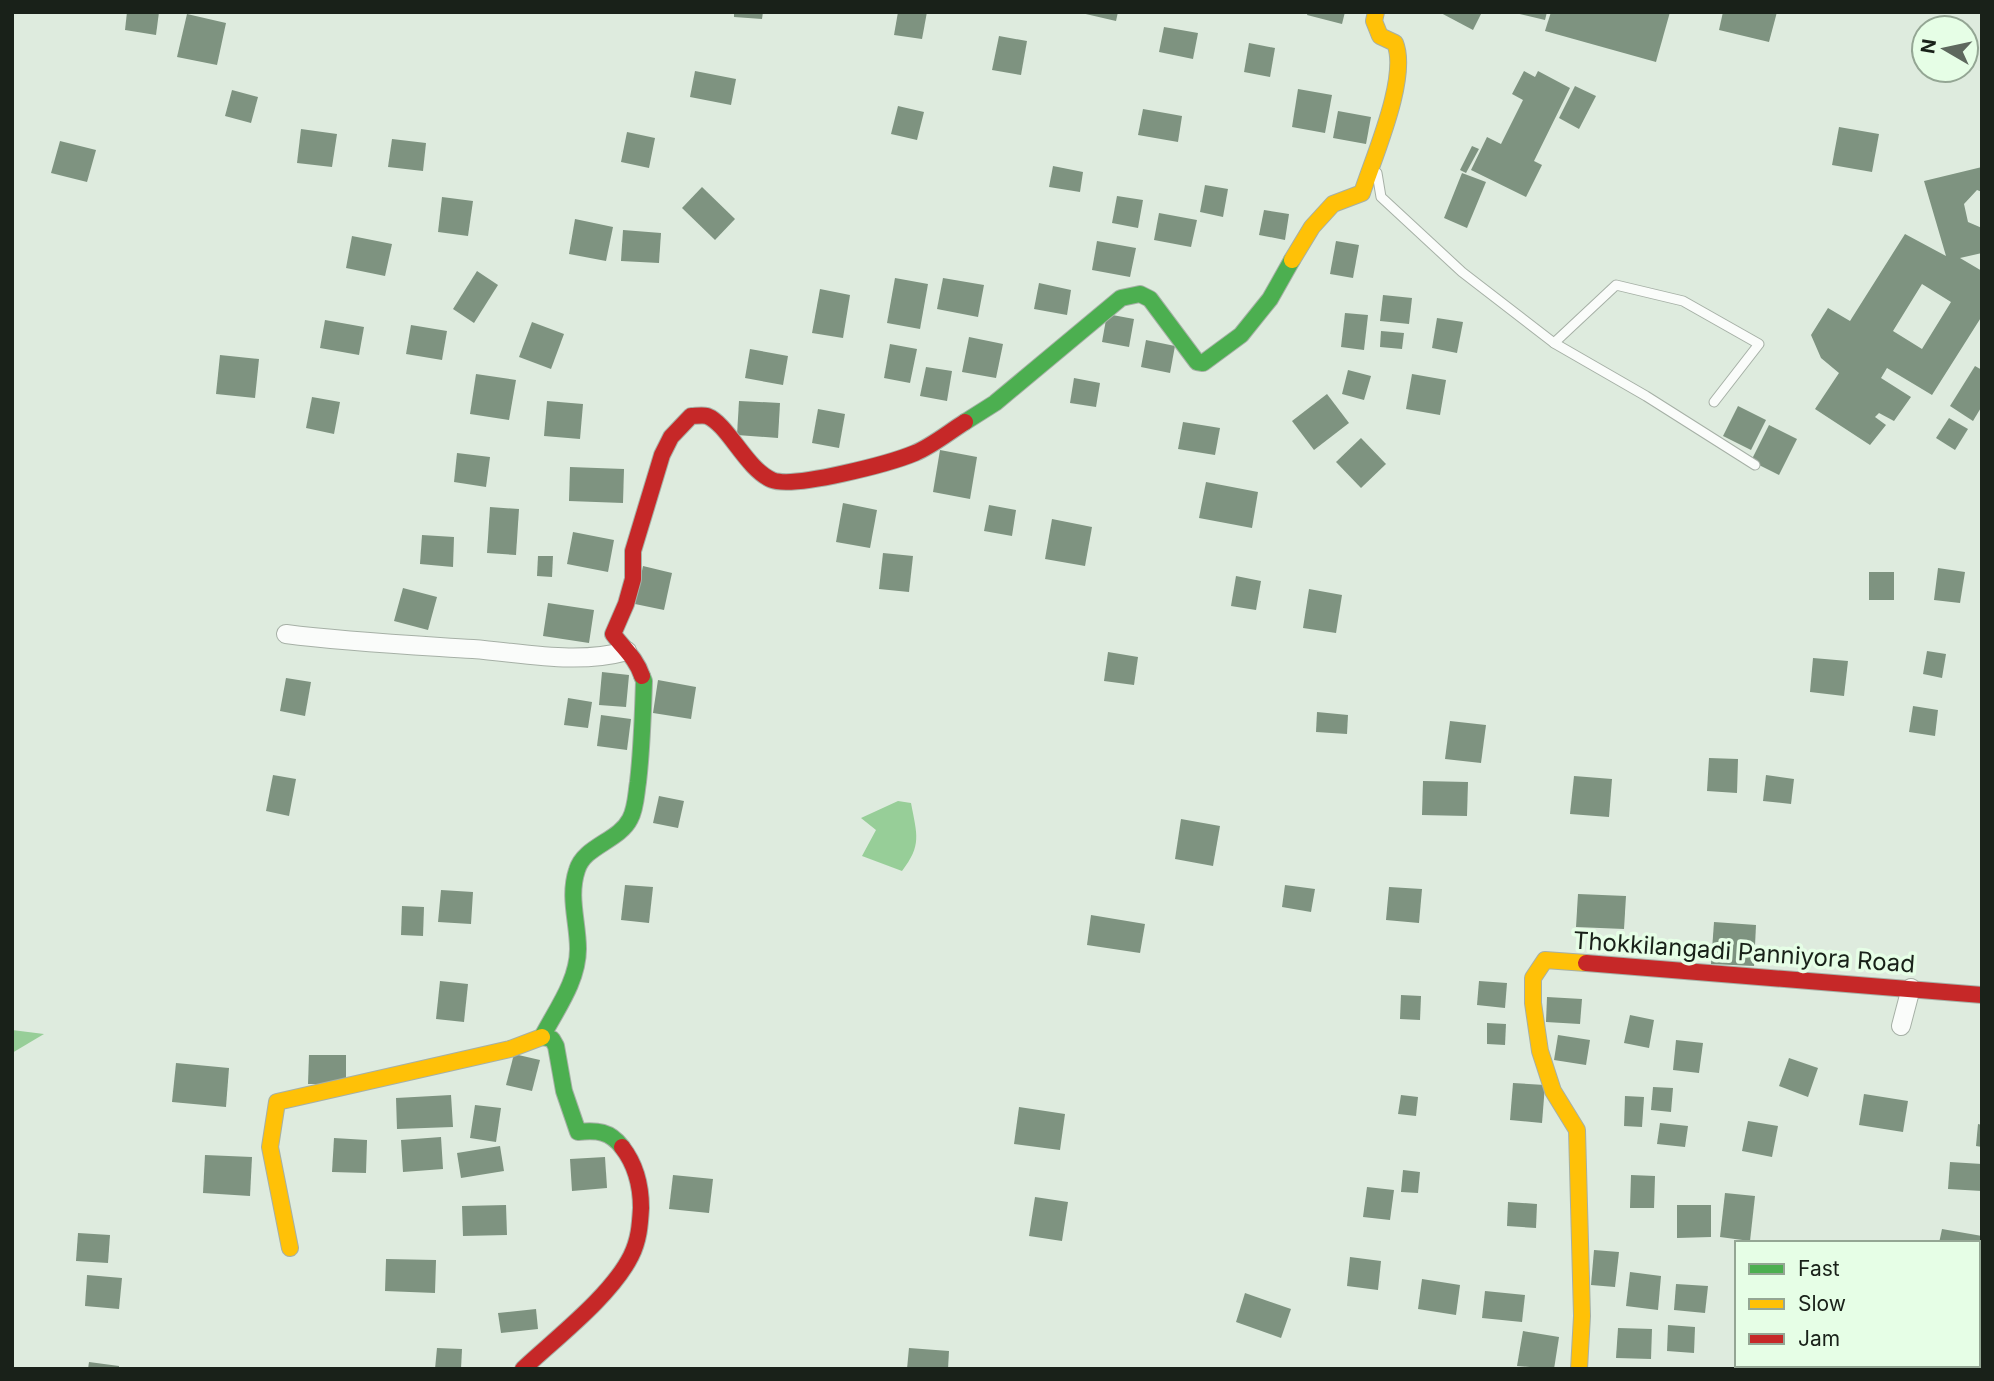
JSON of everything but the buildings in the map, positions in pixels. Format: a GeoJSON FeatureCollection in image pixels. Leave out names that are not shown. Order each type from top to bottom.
{"type":"FeatureCollection","features":[{"type":"Feature","properties":{"kind":"street"},"geometry":{"type":"LineString","coordinates":[[542,1037],[574,976],[578,952],[577,924],[572,905],[578,868],[585,858],[620,833],[630,819],[635,803],[642,746],[644,681],[637,660],[613,634],[633,579],[633,551],[662,455],[671,438],[691,416],[707,416],[725,431],[743,456],[772,480],[793,483],[884,463],[917,452],[995,403],[1121,298],[1140,294],[1150,299],[1197,362],[1203,363],[1241,335],[1270,299],[1312,227],[1333,204],[1362,193],[1398,82],[1400,55],[1395,43],[1380,36],[1374,21],[1376,12]]}},
{"type":"Feature","properties":{"kind":"street"},"geometry":{"type":"LineString","coordinates":[[286,634],[551,659],[610,656],[627,651]]}},
{"type":"Feature","properties":{"kind":"street","name":"Thokkilangadi Panniyora Road"},"geometry":{"type":"LineString","coordinates":[[1579,1369],[1582,1316],[1577,1130],[1553,1091],[1540,1051],[1533,1003],[1533,978],[1545,960],[1982,995]]}},
{"type":"Feature","properties":{"kind":"street"},"geometry":{"type":"LineString","coordinates":[[1900,1026],[1911,988]]}},
{"type":"Feature","properties":{"kind":"street"},"geometry":{"type":"LineString","coordinates":[[290,1248],[270,1147],[277,1101],[510,1049],[542,1037],[552,1040],[556,1045],[564,1091],[578,1132],[599,1130],[616,1139],[631,1159],[640,1191],[640,1230],[631,1256],[609,1288],[523,1369]]}},
{"type":"Feature","properties":{"kind":"street"},"geometry":{"type":"LineString","coordinates":[[543,1369],[549,1343]]}},
{"type":"Feature","properties":{"kind":"lane"},"geometry":{"type":"LineString","coordinates":[[1374,158],[1381,197],[1462,272],[1554,343],[1646,396],[1755,465]]}},
{"type":"Feature","properties":{"kind":"lane"},"geometry":{"type":"LineString","coordinates":[[1554,343],[1616,285],[1683,301],[1759,344],[1714,402]]}},
{"type":"Feature","properties":{"kind":"shaded area"},"geometry":{"type":"Polygon","coordinates":[[[898,801],[911,803],[916,832],[913,854],[902,871],[862,856],[876,830],[861,818],[898,801]]]}},
{"type":"Feature","properties":{"kind":"shaded area"},"geometry":{"type":"Polygon","coordinates":[[[12,1030],[44,1034],[12,1053],[12,1030]]]}},
{"type":"Feature","properties":{"kind":"traffic: fast"},"geometry":{"type":"LineString","coordinates":[[965,422],[995,403],[1121,298],[1140,294],[1150,299],[1197,362],[1203,363],[1241,335],[1270,299],[1292,260]]}},
{"type":"Feature","properties":{"kind":"traffic: fast"},"geometry":{"type":"LineString","coordinates":[[622,1147],[603,1133],[578,1132],[564,1091],[556,1046],[552,1039],[542,1037],[565,995],[577,961],[578,939],[573,900],[577,870],[587,855],[625,827],[634,810],[641,744],[642,676]]}},
{"type":"Feature","properties":{"kind":"traffic: slow"},"geometry":{"type":"LineString","coordinates":[[1292,260],[1312,227],[1333,204],[1362,193],[1381,138],[1394,96],[1398,58],[1395,43],[1380,36],[1374,21],[1376,12]]}},
{"type":"Feature","properties":{"kind":"traffic: slow"},"geometry":{"type":"LineString","coordinates":[[1579,1369],[1582,1316],[1577,1130],[1553,1091],[1540,1051],[1533,1003],[1533,978],[1545,960],[1586,963]]}},
{"type":"Feature","properties":{"kind":"traffic: slow"},"geometry":{"type":"LineString","coordinates":[[290,1248],[270,1147],[277,1102],[510,1049],[542,1037]]}},
{"type":"Feature","properties":{"kind":"traffic: jam"},"geometry":{"type":"LineString","coordinates":[[642,676],[633,659],[613,634],[633,579],[633,551],[662,455],[671,437],[691,416],[707,416],[715,421],[754,466],[772,480],[783,482],[843,474],[903,457],[928,447],[965,422]]}},
{"type":"Feature","properties":{"kind":"traffic: jam"},"geometry":{"type":"LineString","coordinates":[[1586,963],[1982,995]]}},
{"type":"Feature","properties":{"kind":"traffic: jam"},"geometry":{"type":"LineString","coordinates":[[523,1369],[597,1301],[622,1271],[634,1250],[640,1226],[640,1192],[634,1168],[622,1147]]}}]}
